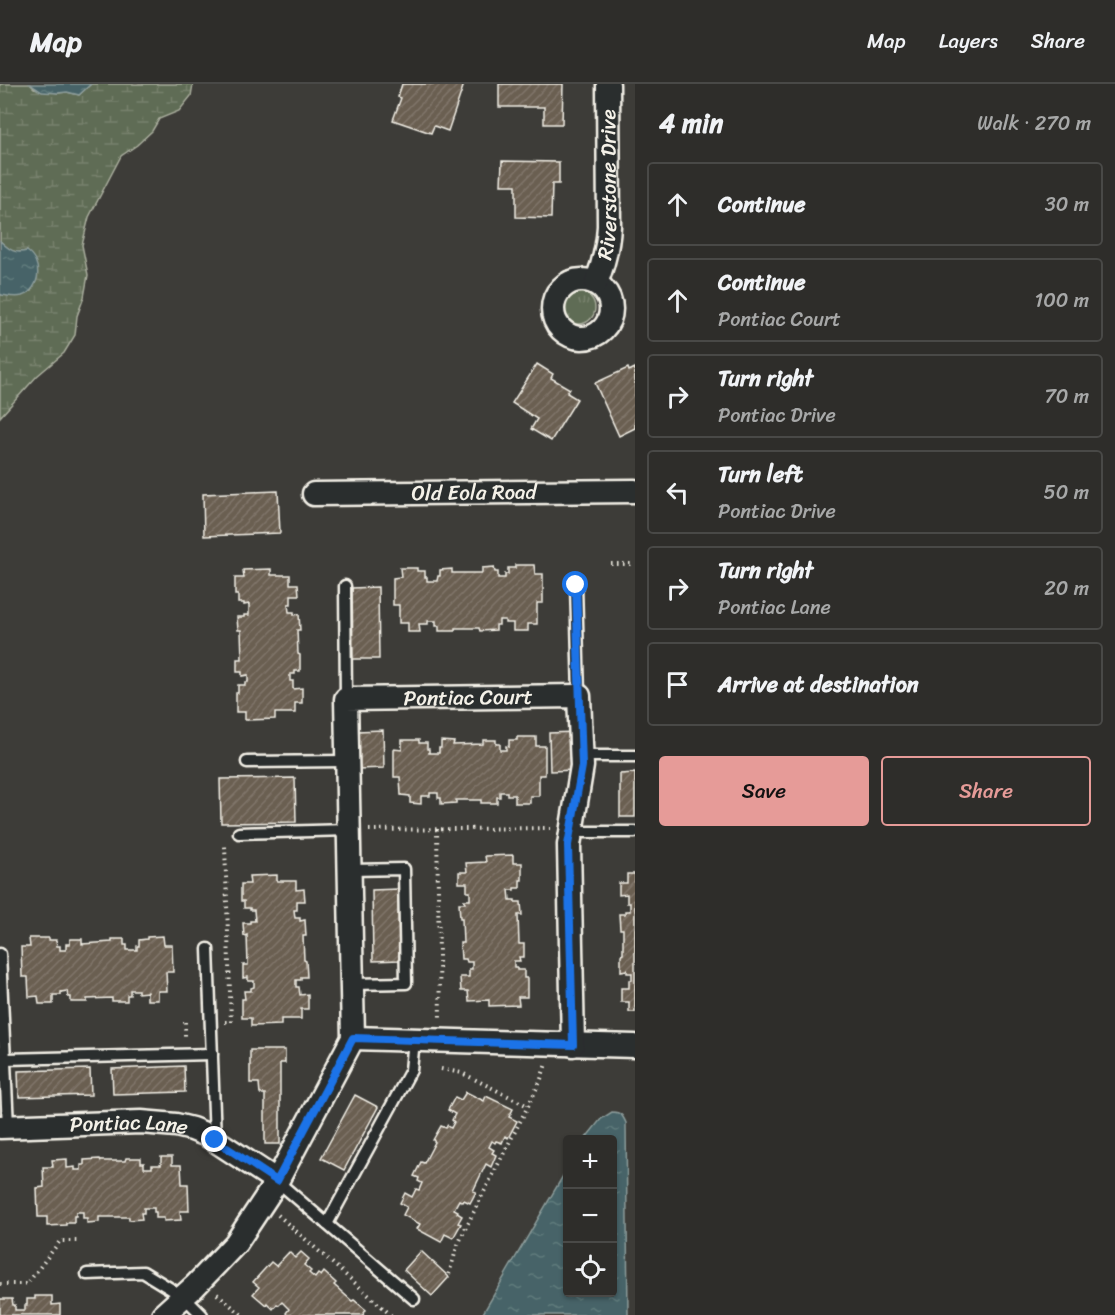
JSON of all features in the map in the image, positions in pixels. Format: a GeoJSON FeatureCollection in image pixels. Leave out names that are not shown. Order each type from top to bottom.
{"type":"FeatureCollection","features":[{"type":"Feature","properties":{"kind":"street","name":"Riverstone Drive"},"geometry":{"type":"LineString","coordinates":[[596,282],[608,247],[608,84]]}},
{"type":"Feature","properties":{"kind":"street","name":"Old Eola Road"},"geometry":{"type":"LineString","coordinates":[[315,494],[635,491]]}},
{"type":"Feature","properties":{"kind":"street","name":"Pontiac Court"},"geometry":{"type":"LineString","coordinates":[[346,699],[579,696]]}},
{"type":"Feature","properties":{"kind":"street"},"geometry":{"type":"LineString","coordinates":[[573,1045],[568,845],[563,830],[582,766],[579,696]]}},
{"type":"Feature","properties":{"kind":"street"},"geometry":{"type":"LineString","coordinates":[[163,1315],[217,1265],[236,1243],[277,1181],[353,1038],[350,870],[358,830],[347,761],[346,699]]}},
{"type":"Feature","properties":{"kind":"street"},"geometry":{"type":"LineString","coordinates":[[353,1038],[635,1046]]}},
{"type":"Feature","properties":{"kind":"street","name":"Pontiac Lane"},"geometry":{"type":"LineString","coordinates":[[4,1127],[141,1122],[192,1129],[207,1135],[277,1181]]}},
{"type":"Feature","properties":{"kind":"lane"},"geometry":{"type":"LineString","coordinates":[[576,585],[579,696]]}},
{"type":"Feature","properties":{"kind":"lane"},"geometry":{"type":"LineString","coordinates":[[345,586],[346,699]]}},
{"type":"Feature","properties":{"kind":"lane"},"geometry":{"type":"LineString","coordinates":[[582,756],[635,756]]}},
{"type":"Feature","properties":{"kind":"lane"},"geometry":{"type":"LineString","coordinates":[[247,762],[347,761]]}},
{"type":"Feature","properties":{"kind":"lane"},"geometry":{"type":"LineString","coordinates":[[238,833],[358,830]]}},
{"type":"Feature","properties":{"kind":"lane"},"geometry":{"type":"LineString","coordinates":[[563,830],[635,832]]}},
{"type":"Feature","properties":{"kind":"lane"},"geometry":{"type":"LineString","coordinates":[[350,870],[404,869],[406,983],[352,984]]}},
{"type":"Feature","properties":{"kind":"lane"},"geometry":{"type":"LineString","coordinates":[[208,949],[215,1140]]}},
{"type":"Feature","properties":{"kind":"lane"},"geometry":{"type":"LineString","coordinates":[[0,954],[5,1059],[4,1127]]}},
{"type":"Feature","properties":{"kind":"lane"},"geometry":{"type":"LineString","coordinates":[[327,1224],[411,1070],[414,1040]]}},
{"type":"Feature","properties":{"kind":"lane"},"geometry":{"type":"LineString","coordinates":[[5,1059],[212,1054]]}},
{"type":"Feature","properties":{"kind":"lane"},"geometry":{"type":"LineString","coordinates":[[277,1181],[414,1299]]}},
{"type":"Feature","properties":{"kind":"lane"},"geometry":{"type":"LineString","coordinates":[[87,1274],[143,1272],[184,1297],[202,1315]]}},
{"type":"Feature","properties":{"kind":"path"},"geometry":{"type":"LineString","coordinates":[[611,564],[635,564]]}},
{"type":"Feature","properties":{"kind":"path"},"geometry":{"type":"LineString","coordinates":[[437,829],[440,1026]]}},
{"type":"Feature","properties":{"kind":"path"},"geometry":{"type":"LineString","coordinates":[[358,830],[563,830]]}},
{"type":"Feature","properties":{"kind":"path"},"geometry":{"type":"LineString","coordinates":[[218,1022],[231,1022],[225,846]]}},
{"type":"Feature","properties":{"kind":"path"},"geometry":{"type":"LineString","coordinates":[[185,1022],[185,1037],[193,1037]]}},
{"type":"Feature","properties":{"kind":"path"},"geometry":{"type":"LineString","coordinates":[[449,1274],[457,1246],[540,1082],[549,1055]]}},
{"type":"Feature","properties":{"kind":"path"},"geometry":{"type":"LineString","coordinates":[[441,1069],[462,1073],[528,1106]]}},
{"type":"Feature","properties":{"kind":"path"},"geometry":{"type":"LineString","coordinates":[[271,1209],[391,1315]]}},
{"type":"Feature","properties":{"kind":"path"},"geometry":{"type":"LineString","coordinates":[[0,1284],[27,1284],[60,1241],[77,1241]]}},
{"type":"Feature","properties":{"kind":"path"},"geometry":{"type":"LineString","coordinates":[[217,1293],[242,1315]]}},
{"type":"Feature","properties":{"kind":"green space"},"geometry":{"type":"Polygon","coordinates":[[[0,84],[30,84],[34,88],[79,95],[91,84],[193,84],[191,96],[179,111],[159,119],[152,131],[121,156],[89,217],[82,245],[88,275],[84,297],[77,316],[75,335],[64,353],[37,376],[0,417],[0,294],[31,291],[37,271],[27,251],[12,250],[0,241],[0,84]]]}},
{"type":"Feature","properties":{"kind":"green space"},"geometry":{"type":"Polygon","coordinates":[[[579,292],[590,297],[595,308],[590,319],[579,324],[568,319],[563,308],[568,297],[579,292]]]}},
{"type":"Feature","properties":{"kind":"water"},"geometry":{"type":"Polygon","coordinates":[[[30,84],[91,84],[79,95],[67,92],[42,92],[30,84]]]}},
{"type":"Feature","properties":{"kind":"water"},"geometry":{"type":"Polygon","coordinates":[[[0,241],[12,251],[27,251],[36,262],[38,275],[36,282],[28,293],[22,296],[12,297],[0,294],[0,241]]]}},
{"type":"Feature","properties":{"kind":"water"},"geometry":{"type":"Polygon","coordinates":[[[612,1112],[621,1115],[626,1123],[628,1315],[482,1315],[563,1176],[563,1297],[617,1297],[617,1135],[588,1135],[601,1119],[612,1112]]]}},
{"type":"Feature","properties":{"kind":"building"},"geometry":{"type":"Polygon","coordinates":[[[402,84],[464,84],[448,131],[434,126],[431,133],[393,120],[401,98],[398,97],[402,84]]]}},
{"type":"Feature","properties":{"kind":"building"},"geometry":{"type":"Polygon","coordinates":[[[499,84],[563,84],[562,124],[544,124],[544,107],[499,107],[499,84]]]}},
{"type":"Feature","properties":{"kind":"building"},"geometry":{"type":"Polygon","coordinates":[[[502,161],[559,162],[559,184],[552,184],[551,218],[516,217],[516,185],[501,185],[502,161]]]}},
{"type":"Feature","properties":{"kind":"building"},"geometry":{"type":"Polygon","coordinates":[[[537,364],[553,374],[551,378],[570,389],[567,393],[577,399],[551,441],[531,429],[537,419],[512,403],[537,364]]]}},
{"type":"Feature","properties":{"kind":"building"},"geometry":{"type":"Polygon","coordinates":[[[628,368],[629,371],[635,368],[635,428],[619,436],[595,383],[628,368]]]}},
{"type":"Feature","properties":{"kind":"building"},"geometry":{"type":"Polygon","coordinates":[[[278,491],[280,533],[204,536],[203,494],[278,491]]]}},
{"type":"Feature","properties":{"kind":"building"},"geometry":{"type":"Polygon","coordinates":[[[515,565],[534,565],[535,574],[543,574],[543,603],[537,603],[537,624],[528,624],[528,631],[513,631],[513,623],[505,623],[505,620],[499,620],[496,630],[480,631],[479,628],[455,628],[455,631],[439,631],[436,621],[428,621],[428,624],[419,624],[420,632],[408,632],[408,623],[399,623],[399,605],[393,605],[393,578],[401,577],[400,568],[417,568],[417,571],[425,571],[427,581],[437,581],[440,570],[452,569],[452,573],[482,573],[482,568],[494,567],[495,572],[498,572],[498,578],[505,578],[508,568],[515,568],[515,565]]]}},
{"type":"Feature","properties":{"kind":"building"},"geometry":{"type":"Polygon","coordinates":[[[271,569],[271,575],[290,575],[290,584],[298,584],[299,595],[291,595],[291,604],[288,604],[289,612],[294,612],[294,615],[299,614],[300,630],[297,630],[300,671],[290,674],[290,681],[293,681],[293,689],[302,688],[302,703],[295,703],[295,713],[275,713],[275,719],[245,720],[245,712],[236,712],[238,685],[245,685],[245,682],[248,682],[248,675],[242,676],[242,672],[237,672],[237,659],[242,659],[241,630],[238,630],[237,617],[249,615],[249,604],[238,603],[238,595],[235,595],[235,578],[244,578],[243,570],[271,569]]]}},
{"type":"Feature","properties":{"kind":"building"},"geometry":{"type":"Polygon","coordinates":[[[378,587],[379,659],[353,659],[352,588],[378,587]]]}},
{"type":"Feature","properties":{"kind":"building"},"geometry":{"type":"Polygon","coordinates":[[[383,730],[384,768],[358,769],[357,731],[383,730]]]}},
{"type":"Feature","properties":{"kind":"building"},"geometry":{"type":"Polygon","coordinates":[[[575,732],[576,770],[550,771],[549,733],[575,732]]]}},
{"type":"Feature","properties":{"kind":"building"},"geometry":{"type":"Polygon","coordinates":[[[517,737],[536,737],[536,746],[545,746],[545,775],[539,775],[539,796],[530,796],[530,803],[515,803],[515,795],[507,795],[507,792],[500,792],[497,803],[481,803],[481,800],[456,800],[456,803],[441,804],[438,793],[430,793],[430,796],[421,796],[421,804],[410,803],[410,796],[401,795],[400,777],[394,777],[394,749],[402,750],[402,740],[419,740],[419,743],[427,743],[429,753],[439,753],[441,741],[454,742],[453,745],[483,744],[483,740],[496,740],[496,744],[500,744],[500,750],[506,750],[506,746],[509,747],[509,740],[517,740],[517,737]]]}},
{"type":"Feature","properties":{"kind":"building"},"geometry":{"type":"Polygon","coordinates":[[[635,773],[635,817],[620,817],[620,774],[635,773]]]}},
{"type":"Feature","properties":{"kind":"building"},"geometry":{"type":"Polygon","coordinates":[[[295,778],[296,822],[221,823],[220,779],[295,778]]]}},
{"type":"Feature","properties":{"kind":"building"},"geometry":{"type":"Polygon","coordinates":[[[513,855],[513,863],[522,863],[522,880],[520,880],[520,888],[509,890],[510,900],[521,902],[522,915],[518,915],[519,944],[524,944],[524,957],[519,957],[520,961],[514,961],[514,967],[517,967],[517,970],[524,970],[524,978],[527,978],[527,997],[518,997],[519,1005],[489,1006],[489,1000],[469,1001],[468,991],[461,991],[460,977],[469,977],[472,962],[461,959],[460,943],[463,943],[459,903],[470,900],[470,892],[467,892],[467,883],[459,883],[459,872],[467,872],[466,863],[486,862],[485,856],[513,855]]]}},
{"type":"Feature","properties":{"kind":"building"},"geometry":{"type":"Polygon","coordinates":[[[627,874],[635,874],[635,1012],[629,1012],[629,1002],[621,1002],[621,988],[629,988],[629,980],[632,980],[632,973],[627,973],[627,970],[621,971],[623,929],[620,929],[619,914],[630,911],[630,903],[627,903],[627,894],[619,895],[619,883],[627,883],[627,874]]]}},
{"type":"Feature","properties":{"kind":"building"},"geometry":{"type":"Polygon","coordinates":[[[277,875],[277,881],[296,881],[296,890],[304,889],[305,901],[297,901],[297,910],[294,910],[295,918],[300,918],[300,921],[305,920],[306,936],[303,936],[307,977],[296,980],[296,987],[299,987],[300,995],[308,994],[308,1009],[301,1009],[301,1019],[281,1019],[281,1025],[251,1026],[251,1018],[242,1018],[244,991],[251,991],[254,987],[254,981],[248,981],[248,977],[243,978],[243,965],[248,965],[247,935],[244,936],[243,923],[255,921],[254,910],[244,908],[244,901],[241,901],[241,884],[250,884],[249,876],[277,875]]]}},
{"type":"Feature","properties":{"kind":"building"},"geometry":{"type":"Polygon","coordinates":[[[398,889],[399,960],[373,961],[372,890],[398,889]]]}},
{"type":"Feature","properties":{"kind":"building"},"geometry":{"type":"Polygon","coordinates":[[[163,936],[164,945],[172,945],[173,972],[166,972],[167,991],[158,991],[158,1000],[147,1000],[147,992],[138,993],[138,990],[130,990],[127,1001],[112,1001],[112,998],[71,1002],[67,991],[61,992],[61,995],[53,995],[53,1004],[39,1004],[38,996],[29,997],[28,977],[22,977],[21,947],[30,947],[29,938],[56,940],[60,950],[66,950],[66,944],[70,944],[70,939],[82,939],[82,944],[124,939],[127,950],[137,950],[139,940],[163,936]]]}},
{"type":"Feature","properties":{"kind":"building"},"geometry":{"type":"Polygon","coordinates":[[[250,1050],[285,1050],[285,1063],[280,1063],[280,1144],[265,1144],[265,1094],[260,1094],[259,1083],[250,1083],[250,1050]]]}},
{"type":"Feature","properties":{"kind":"building"},"geometry":{"type":"Polygon","coordinates":[[[184,1066],[185,1092],[113,1094],[112,1069],[184,1066]]]}},
{"type":"Feature","properties":{"kind":"building"},"geometry":{"type":"Polygon","coordinates":[[[90,1069],[91,1095],[19,1097],[18,1071],[90,1069]]]}},
{"type":"Feature","properties":{"kind":"building"},"geometry":{"type":"Polygon","coordinates":[[[466,1092],[484,1101],[486,1096],[513,1109],[509,1117],[517,1121],[508,1138],[505,1136],[502,1143],[492,1141],[489,1147],[496,1155],[491,1167],[486,1164],[470,1203],[459,1200],[454,1209],[462,1216],[458,1223],[461,1224],[453,1238],[445,1234],[441,1242],[417,1229],[420,1224],[403,1215],[407,1207],[400,1203],[405,1193],[412,1197],[416,1189],[419,1190],[422,1183],[414,1176],[421,1162],[424,1163],[441,1126],[446,1128],[447,1125],[451,1128],[455,1114],[448,1110],[455,1097],[461,1100],[466,1092]]]}},
{"type":"Feature","properties":{"kind":"building"},"geometry":{"type":"Polygon","coordinates":[[[355,1095],[378,1107],[344,1170],[321,1158],[355,1095]]]}},
{"type":"Feature","properties":{"kind":"building"},"geometry":{"type":"Polygon","coordinates":[[[161,1157],[172,1157],[172,1165],[181,1165],[182,1184],[188,1184],[189,1211],[180,1211],[181,1220],[164,1221],[164,1218],[156,1218],[154,1208],[144,1208],[144,1213],[141,1213],[142,1219],[99,1217],[99,1222],[87,1223],[87,1218],[83,1218],[83,1212],[76,1212],[74,1223],[66,1223],[66,1225],[47,1226],[47,1217],[38,1217],[37,1188],[44,1187],[43,1167],[53,1167],[52,1160],[67,1159],[67,1168],[75,1167],[75,1170],[81,1170],[84,1160],[125,1161],[126,1158],[141,1158],[144,1168],[152,1168],[152,1165],[161,1165],[161,1157]]]}},
{"type":"Feature","properties":{"kind":"building"},"geometry":{"type":"Polygon","coordinates":[[[421,1251],[449,1277],[432,1296],[404,1270],[421,1251]]]}},
{"type":"Feature","properties":{"kind":"building"},"geometry":{"type":"Polygon","coordinates":[[[289,1252],[295,1258],[301,1252],[309,1259],[304,1265],[311,1271],[309,1273],[315,1278],[324,1272],[336,1283],[334,1285],[366,1310],[363,1315],[287,1315],[289,1309],[282,1302],[273,1309],[253,1294],[259,1287],[253,1282],[271,1262],[276,1266],[289,1252]]]}},
{"type":"Feature","properties":{"kind":"building"},"geometry":{"type":"Polygon","coordinates":[[[35,1296],[52,1296],[52,1305],[60,1304],[60,1315],[0,1315],[0,1299],[12,1299],[15,1310],[25,1310],[27,1299],[35,1299],[35,1296]]]}},
{"type":"Feature","properties":{"kind":"route"},"geometry":{"type":"LineString","coordinates":[[215,1140],[277,1181],[353,1038],[573,1045],[568,845],[582,766],[576,585]]}}]}
